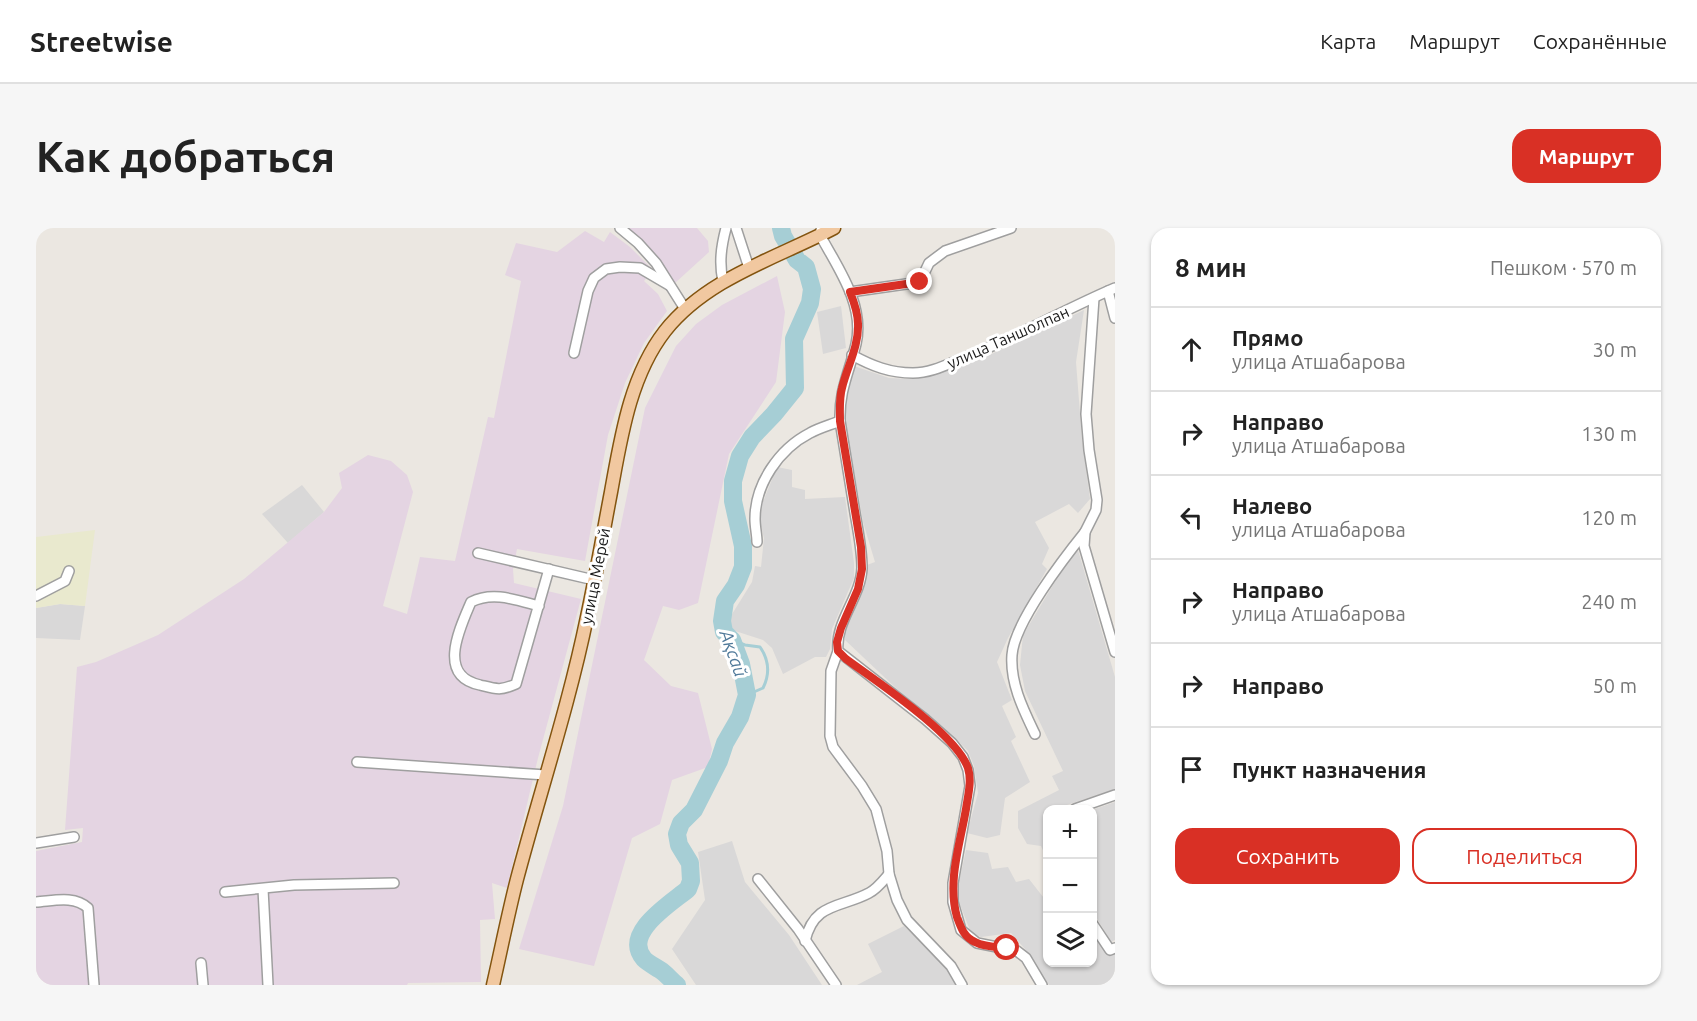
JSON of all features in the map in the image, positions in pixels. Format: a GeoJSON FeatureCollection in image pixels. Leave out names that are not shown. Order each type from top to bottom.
{"type":"FeatureCollection","features":[{"type":"Feature","properties":{"kind":"main road","name":"улица Мерей"},"geometry":{"type":"LineString","coordinates":[[493,985],[517,880],[578,658],[620,443],[639,376],[666,330],[685,309],[723,282],[820,232],[834,228]]}},
{"type":"Feature","properties":{"kind":"street"},"geometry":{"type":"LineString","coordinates":[[620,228],[656,263],[685,309]]}},
{"type":"Feature","properties":{"kind":"street"},"geometry":{"type":"LineString","coordinates":[[723,282],[720,267],[726,228]]}},
{"type":"Feature","properties":{"kind":"street"},"geometry":{"type":"LineString","coordinates":[[736,228],[749,268]]}},
{"type":"Feature","properties":{"kind":"street"},"geometry":{"type":"LineString","coordinates":[[850,292],[920,282],[929,263],[945,251],[1011,228]]}},
{"type":"Feature","properties":{"kind":"street"},"geometry":{"type":"LineString","coordinates":[[820,232],[850,292],[858,324],[856,343],[839,403],[861,547],[862,569],[858,589],[841,628],[837,642],[838,651],[831,671],[830,736],[834,747],[876,809],[887,851],[889,874],[897,900],[907,920],[951,966],[962,985]]}},
{"type":"Feature","properties":{"kind":"street"},"geometry":{"type":"LineString","coordinates":[[574,353],[588,291],[594,278],[606,269],[640,268],[669,285]]}},
{"type":"Feature","properties":{"kind":"street"},"geometry":{"type":"LineString","coordinates":[[1112,290],[1115,318]]}},
{"type":"Feature","properties":{"kind":"street","name":"улица Таншолпан"},"geometry":{"type":"LineString","coordinates":[[852,355],[891,372],[915,373],[934,370],[986,350],[1112,290]]}},
{"type":"Feature","properties":{"kind":"street","name":"улица Таншолпан"},"geometry":{"type":"LineString","coordinates":[[1035,734],[1015,688],[1012,655],[1018,631],[1059,563],[1084,532],[1095,510],[1097,500],[1086,414],[1094,298]]}},
{"type":"Feature","properties":{"kind":"street"},"geometry":{"type":"LineString","coordinates":[[757,542],[755,519],[757,501],[771,466],[786,449],[810,433],[840,421]]}},
{"type":"Feature","properties":{"kind":"street"},"geometry":{"type":"LineString","coordinates":[[1084,532],[1084,546],[1115,652]]}},
{"type":"Feature","properties":{"kind":"street"},"geometry":{"type":"LineString","coordinates":[[478,554],[594,580]]}},
{"type":"Feature","properties":{"kind":"street"},"geometry":{"type":"LineString","coordinates":[[539,606],[500,597],[481,597],[471,602],[458,631],[454,661],[459,675],[469,683],[501,690],[516,684],[539,606],[549,569]]}},
{"type":"Feature","properties":{"kind":"street"},"geometry":{"type":"LineString","coordinates":[[36,596],[65,581],[69,572]]}},
{"type":"Feature","properties":{"kind":"street"},"geometry":{"type":"LineString","coordinates":[[838,651],[925,719],[952,743],[963,757],[968,770],[970,786],[953,893],[953,903],[961,930],[977,943],[1017,951],[1026,958],[1042,985]]}},
{"type":"Feature","properties":{"kind":"street"},"geometry":{"type":"LineString","coordinates":[[357,762],[546,775]]}},
{"type":"Feature","properties":{"kind":"street"},"geometry":{"type":"LineString","coordinates":[[1086,805],[1115,795]]}},
{"type":"Feature","properties":{"kind":"street"},"geometry":{"type":"LineString","coordinates":[[36,843],[74,837]]}},
{"type":"Feature","properties":{"kind":"street"},"geometry":{"type":"LineString","coordinates":[[805,941],[809,924],[825,911],[845,901],[868,894],[881,885],[889,874]]}},
{"type":"Feature","properties":{"kind":"street"},"geometry":{"type":"LineString","coordinates":[[758,879],[798,929],[836,985]]}},
{"type":"Feature","properties":{"kind":"street"},"geometry":{"type":"LineString","coordinates":[[225,892],[294,885],[394,883]]}},
{"type":"Feature","properties":{"kind":"street"},"geometry":{"type":"LineString","coordinates":[[263,889],[268,985]]}},
{"type":"Feature","properties":{"kind":"street"},"geometry":{"type":"LineString","coordinates":[[36,902],[71,899],[82,902],[88,908],[93,985]]}},
{"type":"Feature","properties":{"kind":"street"},"geometry":{"type":"LineString","coordinates":[[1097,930],[1110,950],[1115,948]]}},
{"type":"Feature","properties":{"kind":"street"},"geometry":{"type":"LineString","coordinates":[[201,963],[203,985]]}},
{"type":"Feature","properties":{"kind":"shaded area"},"geometry":{"type":"Polygon","coordinates":[[[628,228],[697,228],[708,241],[709,252],[675,283],[658,257],[628,228]]]}},
{"type":"Feature","properties":{"kind":"shaded area"},"geometry":{"type":"Polygon","coordinates":[[[585,231],[604,242],[610,232],[630,247],[653,270],[644,281],[658,294],[667,311],[644,343],[625,383],[608,435],[585,561],[517,549],[513,569],[514,583],[581,599],[538,758],[507,888],[492,883],[495,919],[480,920],[481,982],[408,983],[407,985],[36,985],[36,851],[82,842],[83,828],[65,830],[77,667],[96,662],[158,635],[244,579],[324,512],[342,488],[339,473],[368,455],[391,461],[407,475],[413,492],[383,606],[407,614],[420,557],[455,561],[488,417],[494,418],[521,281],[505,275],[516,243],[557,252],[585,231]]]}},
{"type":"Feature","properties":{"kind":"shaded area"},"geometry":{"type":"Polygon","coordinates":[[[777,276],[785,312],[776,382],[729,454],[698,603],[679,610],[663,606],[644,660],[671,686],[698,693],[712,749],[708,767],[672,780],[660,824],[632,838],[594,966],[519,949],[563,806],[645,408],[676,346],[696,324],[722,305],[777,276]]]}},
{"type":"Feature","properties":{"kind":"shaded area"},"geometry":{"type":"Polygon","coordinates":[[[841,306],[846,348],[823,354],[817,312],[841,306]]]}},
{"type":"Feature","properties":{"kind":"shaded area"},"geometry":{"type":"Polygon","coordinates":[[[1084,310],[1076,362],[1082,439],[1090,499],[1078,513],[1069,504],[1035,522],[1049,548],[1042,564],[1047,569],[997,662],[1012,700],[1002,706],[1016,737],[1011,741],[1030,782],[1005,798],[1000,835],[987,838],[967,833],[978,793],[974,766],[968,751],[845,640],[845,632],[864,584],[867,565],[875,562],[863,522],[845,419],[847,387],[854,366],[889,378],[912,379],[930,376],[981,359],[1084,310]]]}},
{"type":"Feature","properties":{"kind":"shaded area"},"geometry":{"type":"Polygon","coordinates":[[[777,467],[792,470],[792,487],[805,490],[805,499],[845,497],[854,563],[854,578],[832,629],[830,649],[826,657],[815,657],[783,674],[772,648],[763,640],[729,629],[729,619],[752,582],[755,566],[761,567],[764,538],[760,522],[762,504],[777,467]]]}},
{"type":"Feature","properties":{"kind":"shaded area"},"geometry":{"type":"Polygon","coordinates":[[[302,485],[324,512],[288,543],[262,514],[302,485]]]}},
{"type":"Feature","properties":{"kind":"shaded area"},"geometry":{"type":"Polygon","coordinates":[[[1078,550],[1115,677],[1115,789],[1067,805],[1043,805],[1043,850],[1041,846],[1027,844],[1018,828],[1018,811],[1059,790],[1052,776],[1063,771],[1025,691],[1020,665],[1023,635],[1062,570],[1078,550]]]}},
{"type":"Feature","properties":{"kind":"shaded area"},"geometry":{"type":"Polygon","coordinates":[[[60,604],[85,606],[80,640],[36,638],[36,608],[60,604]]]}},
{"type":"Feature","properties":{"kind":"shaded area"},"geometry":{"type":"Polygon","coordinates":[[[1115,802],[1115,940],[1111,942],[1097,919],[1097,808],[1115,802]]]}},
{"type":"Feature","properties":{"kind":"shaded area"},"geometry":{"type":"Polygon","coordinates":[[[732,841],[745,882],[789,935],[822,985],[696,985],[672,949],[705,900],[698,852],[732,841]]]}},
{"type":"Feature","properties":{"kind":"shaded area"},"geometry":{"type":"Polygon","coordinates":[[[966,850],[988,853],[992,869],[1008,867],[1016,882],[1029,879],[1043,897],[1043,967],[1097,967],[1097,937],[1109,956],[1115,953],[1115,985],[1049,985],[1025,949],[1011,933],[981,937],[971,933],[959,902],[959,882],[966,850]]]}},
{"type":"Feature","properties":{"kind":"shaded area"},"geometry":{"type":"Polygon","coordinates":[[[904,926],[949,971],[956,985],[857,985],[882,972],[868,944],[904,926]]]}},
{"type":"Feature","properties":{"kind":"green space"},"geometry":{"type":"Polygon","coordinates":[[[95,530],[85,606],[60,604],[36,608],[36,537],[95,530]]]}},
{"type":"Feature","properties":{"kind":"waterway","name":"Ақсай"},"geometry":{"type":"LineString","coordinates":[[677,985],[644,959],[639,949],[639,939],[651,920],[688,889],[691,881],[690,863],[679,845],[677,834],[681,823],[694,810],[719,761],[725,743],[740,717],[747,695],[741,664],[732,640],[724,632],[722,621],[725,601],[736,585],[743,567],[743,546],[733,501],[733,481],[740,456],[752,437],[795,388],[794,339],[810,303],[812,289],[806,267],[797,260],[781,228]]}},
{"type":"Feature","properties":{"kind":"waterway"},"geometry":{"type":"LineString","coordinates":[[732,640],[760,647],[767,662],[767,678],[763,688],[747,695]]}},
{"type":"Feature","properties":{"kind":"route"},"geometry":{"type":"LineString","coordinates":[[920,282],[850,292],[858,324],[856,343],[839,403],[861,547],[862,569],[858,589],[841,628],[837,642],[838,651],[925,719],[952,743],[963,757],[968,770],[970,786],[953,883],[953,903],[961,930],[968,937],[977,943],[1007,948]]}}]}
